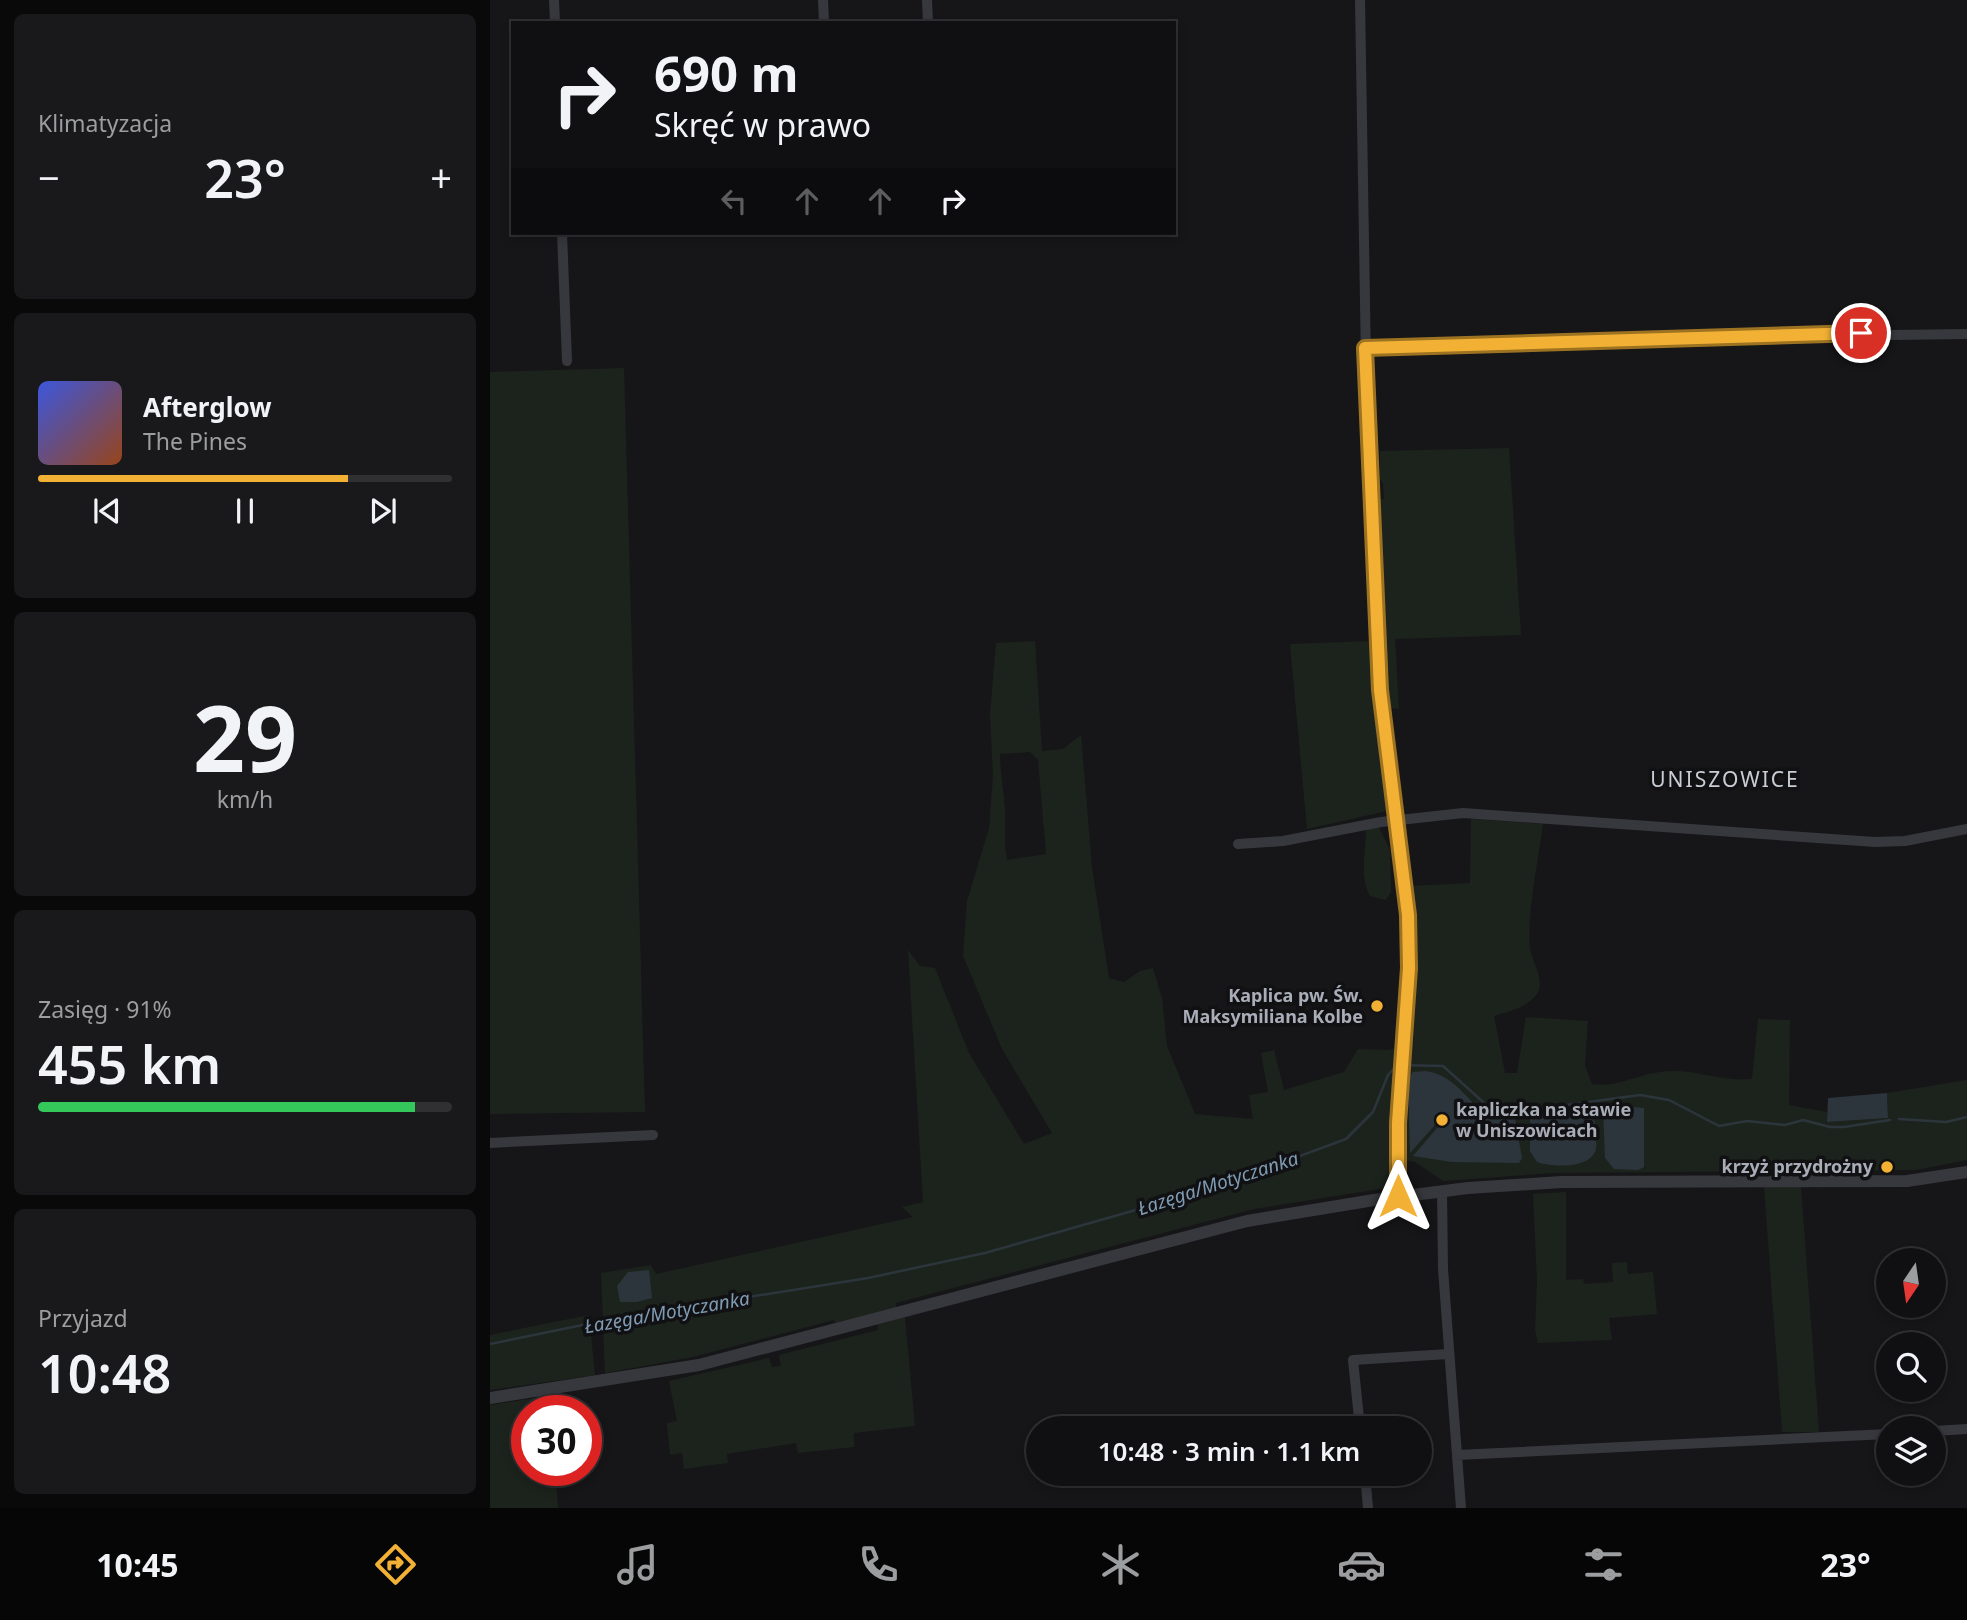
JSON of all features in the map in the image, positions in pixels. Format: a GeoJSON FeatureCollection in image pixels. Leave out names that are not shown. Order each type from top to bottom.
{"type":"FeatureCollection","features":[{"type":"Feature","properties":{"kind":"street"},"geometry":{"type":"LineString","coordinates":[[554,0],[555,21]]}},
{"type":"Feature","properties":{"kind":"street"},"geometry":{"type":"LineString","coordinates":[[823,0],[824,21]]}},
{"type":"Feature","properties":{"kind":"street"},"geometry":{"type":"LineString","coordinates":[[927,0],[928,21]]}},
{"type":"Feature","properties":{"kind":"street"},"geometry":{"type":"LineString","coordinates":[[1360,0],[1365,348],[1380,690],[1408,928],[1408,992],[1401,1074],[1398,1196]]}},
{"type":"Feature","properties":{"kind":"street"},"geometry":{"type":"LineString","coordinates":[[562,235],[567,360]]}},
{"type":"Feature","properties":{"kind":"street"},"geometry":{"type":"LineString","coordinates":[[1365,348],[1664,338],[1967,334]]}},
{"type":"Feature","properties":{"kind":"street"},"geometry":{"type":"LineString","coordinates":[[1238,844],[1283,842],[1463,813],[1875,842],[1905,841],[1967,829]]}},
{"type":"Feature","properties":{"kind":"street"},"geometry":{"type":"LineString","coordinates":[[490,1143],[653,1135]]}},
{"type":"Feature","properties":{"kind":"street"},"geometry":{"type":"LineString","coordinates":[[490,1398],[699,1365],[1247,1222],[1398,1196],[1562,1182],[1907,1181],[1967,1172]]}},
{"type":"Feature","properties":{"kind":"street"},"geometry":{"type":"LineString","coordinates":[[1442,1191],[1448,1354],[1461,1508]]}},
{"type":"Feature","properties":{"kind":"street"},"geometry":{"type":"LineString","coordinates":[[1359,1416],[1353,1360],[1448,1354]]}},
{"type":"Feature","properties":{"kind":"street"},"geometry":{"type":"LineString","coordinates":[[1946,1430],[1967,1429]]}},
{"type":"Feature","properties":{"kind":"street"},"geometry":{"type":"LineString","coordinates":[[1457,1455],[1876,1435]]}},
{"type":"Feature","properties":{"kind":"street"},"geometry":{"type":"LineString","coordinates":[[1365,1486],[1368,1508]]}},
{"type":"Feature","properties":{"kind":"shaded area"},"geometry":{"type":"Polygon","coordinates":[[[624,368],[645,1112],[490,1114],[490,372],[624,368]]]}},
{"type":"Feature","properties":{"kind":"shaded area"},"geometry":{"type":"Polygon","coordinates":[[[1509,448],[1521,635],[1395,639],[1399,709],[1376,706],[1387,811],[1307,829],[1290,644],[1372,641],[1365,500],[1384,499],[1383,483],[1380,479],[1380,451],[1509,448]]]}},
{"type":"Feature","properties":{"kind":"shaded area"},"geometry":{"type":"Polygon","coordinates":[[[1035,641],[1042,751],[1063,749],[1081,735],[1092,867],[1109,978],[1124,982],[1140,971],[1153,968],[1162,998],[1167,1046],[1195,1114],[1253,1119],[1249,1095],[1268,1092],[1261,1053],[1274,1050],[1284,1090],[1344,1072],[1358,1049],[1389,1050],[1413,1043],[1415,965],[1409,886],[1470,883],[1471,819],[1543,824],[1529,933],[1531,954],[1540,983],[1533,999],[1512,1011],[1494,1016],[1505,1073],[1517,1073],[1526,1017],[1588,1021],[1585,1066],[1592,1084],[1601,1085],[1672,1071],[1752,1079],[1758,1019],[1790,1020],[1789,1105],[1827,1112],[1827,1122],[1888,1118],[1887,1093],[1967,1080],[1967,1160],[1916,1170],[1553,1173],[1443,1181],[1415,1162],[1392,1157],[1392,1172],[1386,1188],[1254,1209],[896,1303],[896,1308],[835,1323],[834,1320],[693,1357],[605,1373],[601,1273],[651,1265],[656,1274],[913,1217],[902,1207],[923,1202],[908,950],[920,966],[935,968],[969,1053],[1024,1144],[1052,1133],[1002,1049],[963,956],[967,901],[989,828],[993,776],[990,715],[996,643],[1035,641]],[[1030,752],[1000,754],[1007,860],[1046,854],[1038,760],[1030,752]]]}},
{"type":"Feature","properties":{"kind":"shaded area"},"geometry":{"type":"Polygon","coordinates":[[[1378,825],[1390,850],[1391,892],[1386,900],[1370,896],[1365,880],[1366,827],[1378,825]]]}},
{"type":"Feature","properties":{"kind":"shaded area"},"geometry":{"type":"Polygon","coordinates":[[[1426,1071],[1447,1079],[1493,1118],[1515,1119],[1522,1158],[1519,1163],[1452,1162],[1413,1156],[1437,1128],[1447,1124],[1447,1117],[1441,1113],[1435,1115],[1434,1126],[1410,1153],[1408,1078],[1413,1072],[1426,1071]]]}},
{"type":"Feature","properties":{"kind":"shaded area"},"geometry":{"type":"Polygon","coordinates":[[[1887,1093],[1888,1118],[1827,1122],[1828,1098],[1887,1093]]]}},
{"type":"Feature","properties":{"kind":"shaded area"},"geometry":{"type":"Polygon","coordinates":[[[1615,1105],[1644,1108],[1644,1167],[1638,1170],[1614,1169],[1605,1158],[1603,1108],[1615,1105]]]}},
{"type":"Feature","properties":{"kind":"shaded area"},"geometry":{"type":"Polygon","coordinates":[[[1586,1110],[1596,1127],[1596,1148],[1591,1158],[1568,1165],[1537,1162],[1530,1151],[1530,1118],[1539,1114],[1586,1110]]]}},
{"type":"Feature","properties":{"kind":"shaded area"},"geometry":{"type":"Polygon","coordinates":[[[1764,1186],[1801,1186],[1819,1432],[1782,1432],[1764,1186]]]}},
{"type":"Feature","properties":{"kind":"shaded area"},"geometry":{"type":"Polygon","coordinates":[[[1566,1192],[1566,1280],[1583,1279],[1584,1284],[1613,1282],[1612,1263],[1627,1262],[1628,1274],[1653,1272],[1657,1314],[1609,1318],[1612,1340],[1538,1343],[1535,1330],[1537,1281],[1533,1194],[1566,1192]]]}},
{"type":"Feature","properties":{"kind":"shaded area"},"geometry":{"type":"Polygon","coordinates":[[[649,1270],[652,1298],[637,1302],[620,1302],[617,1286],[628,1272],[649,1270]]]}},
{"type":"Feature","properties":{"kind":"shaded area"},"geometry":{"type":"Polygon","coordinates":[[[589,1315],[595,1375],[490,1390],[490,1335],[589,1315]]]}},
{"type":"Feature","properties":{"kind":"shaded area"},"geometry":{"type":"Polygon","coordinates":[[[905,1317],[915,1426],[854,1433],[854,1447],[798,1453],[796,1443],[727,1454],[728,1463],[684,1469],[682,1453],[670,1455],[667,1423],[677,1421],[669,1381],[769,1358],[772,1367],[781,1366],[779,1355],[878,1330],[878,1324],[905,1317]]]}},
{"type":"Feature","properties":{"kind":"shaded area"},"geometry":{"type":"Polygon","coordinates":[[[511,1402],[511,1486],[556,1486],[558,1508],[490,1508],[490,1405],[511,1402]]]}},
{"type":"Feature","properties":{"kind":"waterway","name":"Łazęga/Motyczanka"},"geometry":{"type":"LineString","coordinates":[[490,1344],[617,1318],[868,1278],[985,1253],[1213,1188],[1346,1139],[1373,1112],[1388,1075],[1397,1065],[1443,1066],[1492,1110],[1507,1113],[1640,1095],[1669,1100],[1719,1126],[1747,1121],[1785,1125],[1803,1120],[1830,1127],[1844,1127],[1890,1120]]}},
{"type":"Feature","properties":{"kind":"waterway","name":"Łazęga/Motyczanka"},"geometry":{"type":"LineString","coordinates":[[1899,1119],[1946,1122],[1967,1117]]}},
{"type":"Feature","properties":{"kind":"place","name":"Kaplica pw. Św. Maksymiliana Kolbe"},"geometry":{"type":"Point","coordinates":[1377,1006]}},
{"type":"Feature","properties":{"kind":"place","name":"kapliczka na stawie w Uniszowicach"},"geometry":{"type":"Point","coordinates":[1442,1120]}},
{"type":"Feature","properties":{"kind":"place","name":"krzyż przydrożny"},"geometry":{"type":"Point","coordinates":[1887,1167]}},
{"type":"Feature","properties":{"kind":"district","name":"UNISZOWICE"},"geometry":{"type":"Point","coordinates":[1725,780]}},
{"type":"Feature","properties":{"kind":"route"},"geometry":{"type":"LineString","coordinates":[[1398,1196],[1398,1123],[1409,968],[1408,915],[1380,690],[1365,348],[1457,343],[1861,333]]}}]}
